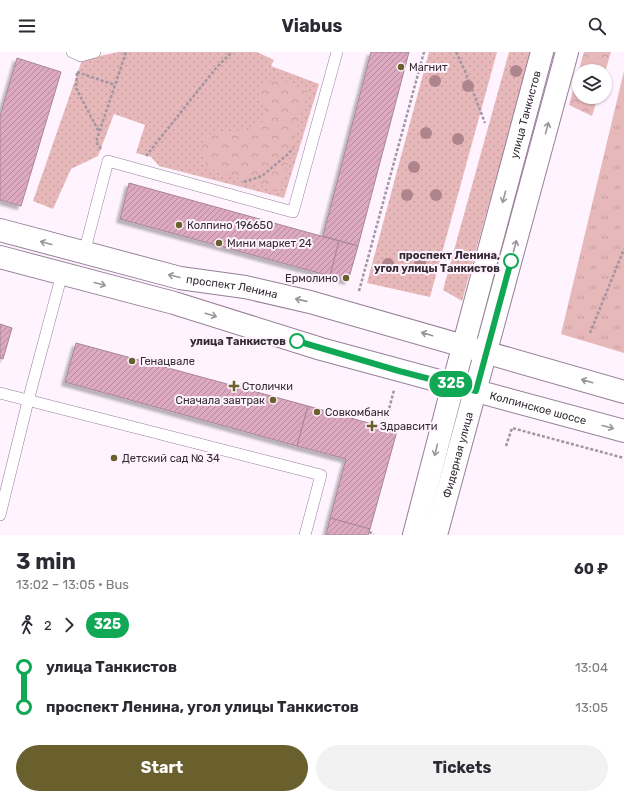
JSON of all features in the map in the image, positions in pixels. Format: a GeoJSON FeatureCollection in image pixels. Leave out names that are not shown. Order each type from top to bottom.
{"type":"FeatureCollection","features":[{"type":"Feature","properties":{"kind":"main road","name":"улица Танкистов"},"geometry":{"type":"LineString","coordinates":[[453,385],[542,52]]}},
{"type":"Feature","properties":{"kind":"main road"},"geometry":{"type":"LineString","coordinates":[[486,352],[567,52]]}},
{"type":"Feature","properties":{"kind":"main road","name":"проспект Ленина"},"geometry":{"type":"LineString","coordinates":[[0,230],[180,278],[245,287],[310,302],[464,345]]}},
{"type":"Feature","properties":{"kind":"main road"},"geometry":{"type":"LineString","coordinates":[[0,257],[174,303],[322,349],[453,385]]}},
{"type":"Feature","properties":{"kind":"main road"},"geometry":{"type":"LineString","coordinates":[[464,345],[624,392]]}},
{"type":"Feature","properties":{"kind":"main road","name":"Фидерная улица"},"geometry":{"type":"LineString","coordinates":[[436,535],[486,352]]}},
{"type":"Feature","properties":{"kind":"main road","name":"Фидерная улица"},"geometry":{"type":"LineString","coordinates":[[414,535],[453,385]]}},
{"type":"Feature","properties":{"kind":"main road","name":"Колпинское шоссе"},"geometry":{"type":"LineString","coordinates":[[453,385],[624,431]]}},
{"type":"Feature","properties":{"kind":"lane"},"geometry":{"type":"LineString","coordinates":[[73,52],[81,56],[95,52]]}},
{"type":"Feature","properties":{"kind":"lane"},"geometry":{"type":"LineString","coordinates":[[84,253],[108,162],[293,212],[337,52]]}},
{"type":"Feature","properties":{"kind":"lane"},"geometry":{"type":"LineString","coordinates":[[0,515],[28,401],[62,274]]}},
{"type":"Feature","properties":{"kind":"lane"},"geometry":{"type":"LineString","coordinates":[[0,393],[321,475],[305,535]]}},
{"type":"Feature","properties":{"kind":"path"},"geometry":{"type":"LineString","coordinates":[[73,52],[77,73],[76,88],[99,132]]}},
{"type":"Feature","properties":{"kind":"path"},"geometry":{"type":"LineString","coordinates":[[108,162],[96,142],[126,52]]}},
{"type":"Feature","properties":{"kind":"path"},"geometry":{"type":"LineString","coordinates":[[137,169],[216,68],[232,52]]}},
{"type":"Feature","properties":{"kind":"path"},"geometry":{"type":"LineString","coordinates":[[359,291],[424,52]]}},
{"type":"Feature","properties":{"kind":"path"},"geometry":{"type":"LineString","coordinates":[[456,52],[485,123]]}},
{"type":"Feature","properties":{"kind":"path"},"geometry":{"type":"LineString","coordinates":[[77,73],[115,85]]}},
{"type":"Feature","properties":{"kind":"path"},"geometry":{"type":"LineString","coordinates":[[217,191],[262,176],[288,154],[297,143]]}},
{"type":"Feature","properties":{"kind":"path"},"geometry":{"type":"LineString","coordinates":[[590,334],[624,249]]}},
{"type":"Feature","properties":{"kind":"path"},"geometry":{"type":"LineString","coordinates":[[388,413],[394,389]]}},
{"type":"Feature","properties":{"kind":"path"},"geometry":{"type":"LineString","coordinates":[[506,446],[512,428],[624,458]]}},
{"type":"Feature","properties":{"kind":"path"},"geometry":{"type":"LineString","coordinates":[[369,532],[374,534]]}},
{"type":"Feature","properties":{"kind":"green space"},"geometry":{"type":"Polygon","coordinates":[[[118,52],[257,52],[274,60],[271,66],[319,84],[284,198],[159,166],[151,157],[136,153],[145,125],[114,114],[98,156],[71,169],[53,209],[33,201],[82,60],[118,52]]]}},
{"type":"Feature","properties":{"kind":"green space"},"geometry":{"type":"Polygon","coordinates":[[[429,52],[497,52],[430,297],[367,283],[429,52]]]}},
{"type":"Feature","properties":{"kind":"green space"},"geometry":{"type":"Polygon","coordinates":[[[509,52],[531,52],[462,301],[443,290],[509,52]]]}},
{"type":"Feature","properties":{"kind":"green space"},"geometry":{"type":"Polygon","coordinates":[[[584,52],[611,52],[607,64],[581,64],[584,52]]]}},
{"type":"Feature","properties":{"kind":"green space"},"geometry":{"type":"Polygon","coordinates":[[[624,71],[624,353],[561,334],[624,71]]]}},
{"type":"Feature","properties":{"kind":"green space"},"geometry":{"type":"Polygon","coordinates":[[[283,81],[308,90],[280,192],[208,168],[201,147],[207,135],[238,131],[264,121],[264,109],[258,98],[259,93],[263,86],[269,82],[283,81]]]}},
{"type":"Feature","properties":{"kind":"green space"},"geometry":{"type":"Polygon","coordinates":[[[572,94],[572,104],[596,104],[592,116],[569,105],[572,94]]]}},
{"type":"Feature","properties":{"kind":"building"},"geometry":{"type":"Polygon","coordinates":[[[371,52],[409,52],[358,246],[323,236],[371,52]]]}},
{"type":"Feature","properties":{"kind":"building"},"geometry":{"type":"Polygon","coordinates":[[[17,58],[61,72],[21,206],[0,200],[0,116],[17,58]]]}},
{"type":"Feature","properties":{"kind":"building"},"geometry":{"type":"Polygon","coordinates":[[[129,183],[339,241],[330,276],[120,219],[129,183]]]}},
{"type":"Feature","properties":{"kind":"building"},"geometry":{"type":"Polygon","coordinates":[[[339,241],[358,246],[348,281],[330,276],[339,241]]]}},
{"type":"Feature","properties":{"kind":"building"},"geometry":{"type":"Polygon","coordinates":[[[0,324],[12,328],[3,359],[0,358],[0,324]]]}},
{"type":"Feature","properties":{"kind":"building"},"geometry":{"type":"Polygon","coordinates":[[[76,343],[308,406],[297,446],[65,382],[76,343]]]}},
{"type":"Feature","properties":{"kind":"building"},"geometry":{"type":"Polygon","coordinates":[[[308,406],[397,431],[370,529],[330,518],[346,459],[297,446],[308,406]]]}},
{"type":"Feature","properties":{"kind":"building"},"geometry":{"type":"Polygon","coordinates":[[[330,518],[370,529],[368,535],[326,535],[330,518]]]}},
{"type":"Feature","properties":{"kind":"bus line","name":"325"},"geometry":{"type":"LineString","coordinates":[[297,341],[399,371],[476,391],[511,261]]}},
{"type":"Feature","properties":{"kind":"place","name":"Магнит"},"geometry":{"type":"Point","coordinates":[401,67]}},
{"type":"Feature","properties":{"kind":"place","name":"Колпино 196650"},"geometry":{"type":"Point","coordinates":[179,225]}},
{"type":"Feature","properties":{"kind":"place","name":"Мини маркет 24"},"geometry":{"type":"Point","coordinates":[219,243]}},
{"type":"Feature","properties":{"kind":"place","name":"проспект Ленина, угол улицы Танкистов"},"geometry":{"type":"Point","coordinates":[511,261]}},
{"type":"Feature","properties":{"kind":"place","name":"Ермолино"},"geometry":{"type":"Point","coordinates":[346,278]}},
{"type":"Feature","properties":{"kind":"place","name":"улица Танкистов"},"geometry":{"type":"Point","coordinates":[297,341]}},
{"type":"Feature","properties":{"kind":"place","name":"Генацвале"},"geometry":{"type":"Point","coordinates":[132,361]}},
{"type":"Feature","properties":{"kind":"place","name":"Столички"},"geometry":{"type":"Point","coordinates":[234,386]}},
{"type":"Feature","properties":{"kind":"place","name":"Сначала завтрак"},"geometry":{"type":"Point","coordinates":[273,400]}},
{"type":"Feature","properties":{"kind":"place","name":"Совкомбанк"},"geometry":{"type":"Point","coordinates":[317,412]}},
{"type":"Feature","properties":{"kind":"place","name":"Здравсити"},"geometry":{"type":"Point","coordinates":[372,426]}},
{"type":"Feature","properties":{"kind":"place","name":"Детский сад № 34"},"geometry":{"type":"Point","coordinates":[114,458]}}]}
